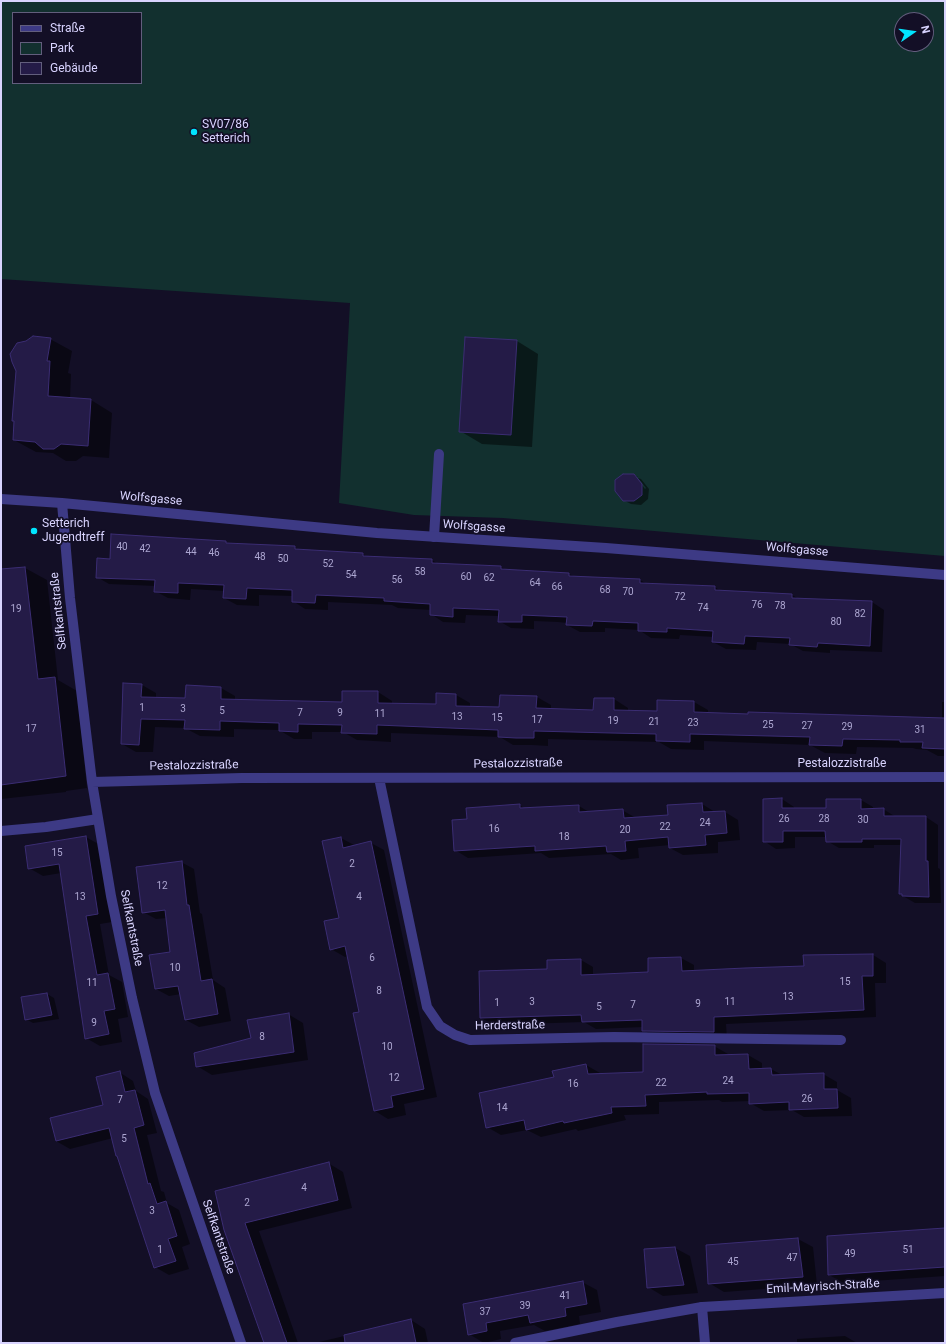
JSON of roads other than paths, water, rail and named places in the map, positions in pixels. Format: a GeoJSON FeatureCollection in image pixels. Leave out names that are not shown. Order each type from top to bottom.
{"type":"FeatureCollection","features":[{"type":"Feature","properties":{"kind":"street"},"geometry":{"type":"LineString","coordinates":[[434,537],[439,454]]}},
{"type":"Feature","properties":{"kind":"street","name":"Wolfsgasse"},"geometry":{"type":"LineString","coordinates":[[1,499],[62,503],[434,537],[606,548],[945,576]]}},
{"type":"Feature","properties":{"kind":"street","name":"Selfkantstraße"},"geometry":{"type":"LineString","coordinates":[[62,503],[70,598],[92,782],[111,896],[132,998],[155,1093],[241,1343]]}},
{"type":"Feature","properties":{"kind":"street","name":"Pestalozzistraße"},"geometry":{"type":"LineString","coordinates":[[92,782],[242,778],[588,776],[945,777]]}},
{"type":"Feature","properties":{"kind":"street","name":"Herderstraße"},"geometry":{"type":"LineString","coordinates":[[379,778],[427,1007],[440,1026],[455,1035],[470,1040],[614,1037],[841,1040]]}},
{"type":"Feature","properties":{"kind":"street"},"geometry":{"type":"LineString","coordinates":[[1,831],[46,827],[98,819]]}},
{"type":"Feature","properties":{"kind":"street","name":"Emil-Mayrisch-Straße"},"geometry":{"type":"LineString","coordinates":[[515,1343],[617,1322],[702,1307],[945,1293]]}},
{"type":"Feature","properties":{"kind":"street"},"geometry":{"type":"LineString","coordinates":[[702,1307],[705,1343]]}},
{"type":"Feature","properties":{"kind":"place","name":"SV07/86 Setterich"},"geometry":{"type":"Point","coordinates":[194,132]}},
{"type":"Feature","properties":{"kind":"place","name":"Setterich Jugendtreff"},"geometry":{"type":"Point","coordinates":[34,531]}}]}
